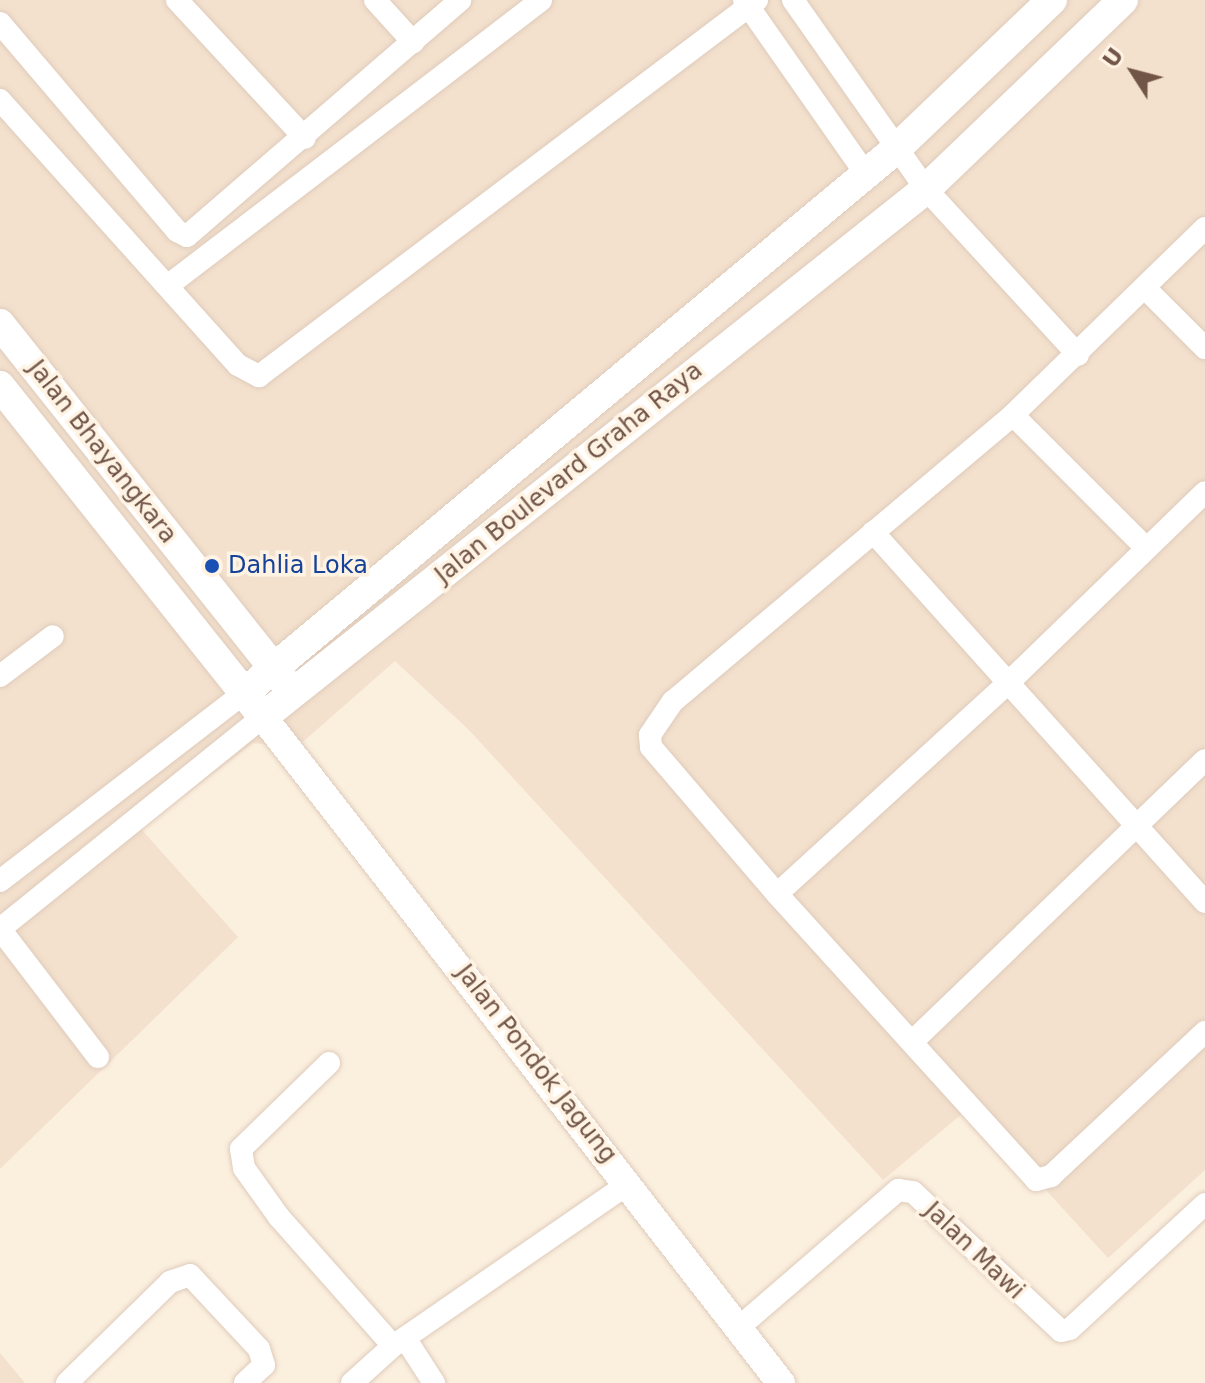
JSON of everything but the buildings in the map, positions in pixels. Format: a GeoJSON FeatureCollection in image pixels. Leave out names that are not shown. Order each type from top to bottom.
{"type":"FeatureCollection","features":[{"type":"Feature","properties":{"kind":"main road","name":"Jalan Boulevard Graha Raya"},"geometry":{"type":"LineString","coordinates":[[244,693],[896,149],[1052,0]]}},
{"type":"Feature","properties":{"kind":"main road","name":"Jalan Boulevard Graha Raya"},"geometry":{"type":"LineString","coordinates":[[263,717],[926,189],[1123,0]]}},
{"type":"Feature","properties":{"kind":"main road","name":"Jalan Bhayangkara"},"geometry":{"type":"LineString","coordinates":[[0,324],[293,693]]}},
{"type":"Feature","properties":{"kind":"main road","name":"Jalan Bhayangkara"},"geometry":{"type":"LineString","coordinates":[[0,386],[263,717]]}},
{"type":"Feature","properties":{"kind":"street"},"geometry":{"type":"LineString","coordinates":[[177,0],[305,138]]}},
{"type":"Feature","properties":{"kind":"street"},"geometry":{"type":"LineString","coordinates":[[375,0],[413,42]]}},
{"type":"Feature","properties":{"kind":"street"},"geometry":{"type":"LineString","coordinates":[[0,23],[177,231],[187,236],[305,138],[460,0]]}},
{"type":"Feature","properties":{"kind":"street"},"geometry":{"type":"LineString","coordinates":[[170,284],[541,0]]}},
{"type":"Feature","properties":{"kind":"street"},"geometry":{"type":"LineString","coordinates":[[793,0],[926,189],[1078,355]]}},
{"type":"Feature","properties":{"kind":"street"},"geometry":{"type":"LineString","coordinates":[[0,100],[251,376],[268,374],[750,2],[866,174]]}},
{"type":"Feature","properties":{"kind":"street"},"geometry":{"type":"LineString","coordinates":[[1205,228],[1013,415],[673,701],[650,735],[651,747],[777,894],[1036,1180],[1051,1176],[1205,1032]]}},
{"type":"Feature","properties":{"kind":"street"},"geometry":{"type":"LineString","coordinates":[[1145,288],[1205,348]]}},
{"type":"Feature","properties":{"kind":"street"},"geometry":{"type":"LineString","coordinates":[[1013,415],[1146,548]]}},
{"type":"Feature","properties":{"kind":"street"},"geometry":{"type":"LineString","coordinates":[[777,894],[1008,683],[1205,492]]}},
{"type":"Feature","properties":{"kind":"street"},"geometry":{"type":"LineString","coordinates":[[873,532],[1205,902]]}},
{"type":"Feature","properties":{"kind":"street"},"geometry":{"type":"LineString","coordinates":[[0,676],[53,636]]}},
{"type":"Feature","properties":{"kind":"street","name":"Jalan Boulevard Graha Raya"},"geometry":{"type":"LineString","coordinates":[[0,881],[244,693]]}},
{"type":"Feature","properties":{"kind":"street"},"geometry":{"type":"LineString","coordinates":[[288,747],[293,693]]}},
{"type":"Feature","properties":{"kind":"street","name":"Jalan Boulevard Graha Raya"},"geometry":{"type":"LineString","coordinates":[[0,929],[263,717]]}},
{"type":"Feature","properties":{"kind":"street","name":"Jalan Pondok Jagung"},"geometry":{"type":"LineString","coordinates":[[263,717],[629,1183],[781,1383]]}},
{"type":"Feature","properties":{"kind":"street"},"geometry":{"type":"LineString","coordinates":[[913,1041],[1138,828],[1205,760]]}},
{"type":"Feature","properties":{"kind":"street"},"geometry":{"type":"LineString","coordinates":[[0,929],[98,1057]]}},
{"type":"Feature","properties":{"kind":"street"},"geometry":{"type":"LineString","coordinates":[[329,1063],[241,1149],[244,1168],[279,1217],[434,1383]]}},
{"type":"Feature","properties":{"kind":"street"},"geometry":{"type":"LineString","coordinates":[[352,1383],[399,1342],[629,1183]]}},
{"type":"Feature","properties":{"kind":"street","name":"Jalan Mawi"},"geometry":{"type":"LineString","coordinates":[[737,1329],[898,1190],[913,1192],[1061,1331],[1070,1329],[1205,1204]]}},
{"type":"Feature","properties":{"kind":"street"},"geometry":{"type":"LineString","coordinates":[[67,1383],[170,1282],[190,1275],[259,1349],[264,1365],[245,1383]]}},
{"type":"Feature","properties":{"kind":"shaded area"},"geometry":{"type":"Polygon","coordinates":[[[0,0],[1205,0],[1205,1170],[1108,1258],[970,1107],[883,1180],[469,730],[395,661],[297,747],[253,743],[141,829],[238,937],[0,1169],[0,0]]]}},
{"type":"Feature","properties":{"kind":"shaded area"},"geometry":{"type":"Polygon","coordinates":[[[0,1353],[25,1383],[0,1383],[0,1353]]]}},
{"type":"Feature","properties":{"kind":"place","name":"Dahlia Loka"},"geometry":{"type":"Point","coordinates":[212,566]}}]}
